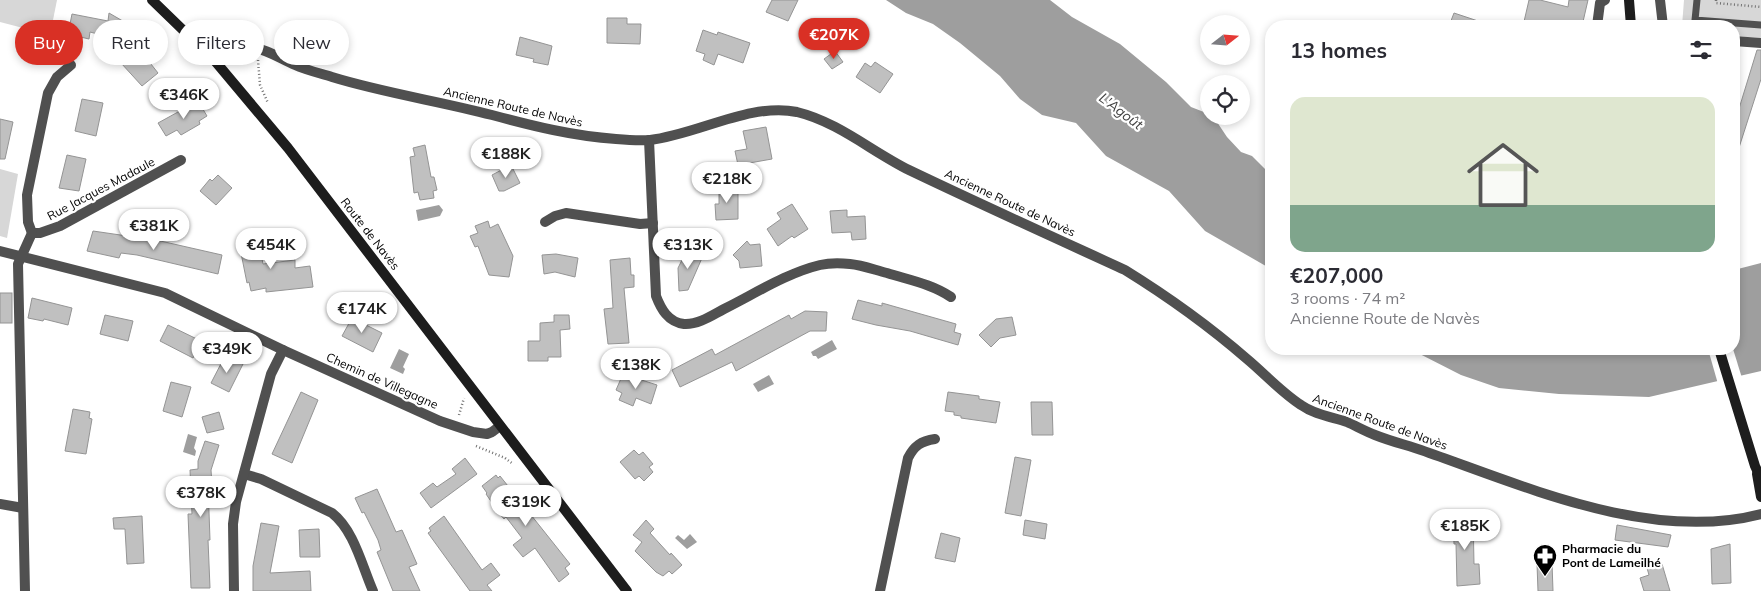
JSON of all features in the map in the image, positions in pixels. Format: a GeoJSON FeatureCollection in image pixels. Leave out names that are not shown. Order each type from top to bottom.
{"type":"FeatureCollection","features":[{"type":"Feature","properties":{"kind":"main road","name":"Route de Navès"},"geometry":{"type":"LineString","coordinates":[[152,0],[178,26]]}},
{"type":"Feature","properties":{"kind":"main road"},"geometry":{"type":"LineString","coordinates":[[1629,0],[1631,20]]}},
{"type":"Feature","properties":{"kind":"main road","name":"Route de Navès"},"geometry":{"type":"LineString","coordinates":[[217,65],[288,148],[627,591]]}},
{"type":"Feature","properties":{"kind":"main road"},"geometry":{"type":"LineString","coordinates":[[1721,355],[1755,466],[1761,497]]}},
{"type":"Feature","properties":{"kind":"main road"},"geometry":{"type":"LineString","coordinates":[[1755,466],[1761,479]]}},
{"type":"Feature","properties":{"kind":"street"},"geometry":{"type":"LineString","coordinates":[[1598,20],[1600,3],[1604,0]]}},
{"type":"Feature","properties":{"kind":"street"},"geometry":{"type":"LineString","coordinates":[[1660,0],[1662,20]]}},
{"type":"Feature","properties":{"kind":"street"},"geometry":{"type":"LineString","coordinates":[[1740,42],[1761,44]]}},
{"type":"Feature","properties":{"kind":"street","name":"Ancienne Route de Navès"},"geometry":{"type":"LineString","coordinates":[[264,51],[297,66],[332,77],[557,132],[594,137],[649,140],[677,135],[751,113],[774,110],[797,112],[835,127],[906,168],[1125,270],[1155,288],[1223,340],[1303,407],[1347,422],[1375,435],[1528,488],[1597,509],[1633,516],[1686,521],[1728,520],[1761,514]]}},
{"type":"Feature","properties":{"kind":"street","name":"Rue Jacques Madaule"},"geometry":{"type":"LineString","coordinates":[[71,66],[57,77],[48,93],[27,195],[28,222],[32,233],[40,233],[60,226],[180,160]]}},
{"type":"Feature","properties":{"kind":"street"},"geometry":{"type":"LineString","coordinates":[[649,140],[656,296],[667,316],[676,322],[684,324],[702,320],[790,276],[821,265],[850,264],[863,266],[932,286],[951,297]]}},
{"type":"Feature","properties":{"kind":"street"},"geometry":{"type":"LineString","coordinates":[[545,222],[555,216],[566,213],[640,224],[653,223]]}},
{"type":"Feature","properties":{"kind":"street"},"geometry":{"type":"LineString","coordinates":[[25,591],[18,264],[32,233]]}},
{"type":"Feature","properties":{"kind":"street","name":"Chemin de Villegagne"},"geometry":{"type":"LineString","coordinates":[[0,251],[159,291],[440,421],[473,432],[487,434],[500,426]]}},
{"type":"Feature","properties":{"kind":"street"},"geometry":{"type":"LineString","coordinates":[[234,591],[234,512],[271,374],[283,350]]}},
{"type":"Feature","properties":{"kind":"street"},"geometry":{"type":"LineString","coordinates":[[880,591],[908,458],[918,444],[925,440],[935,439]]}},
{"type":"Feature","properties":{"kind":"street"},"geometry":{"type":"LineString","coordinates":[[244,474],[261,479],[332,513],[338,518],[348,532],[372,591]]}},
{"type":"Feature","properties":{"kind":"street"},"geometry":{"type":"LineString","coordinates":[[0,504],[23,508]]}},
{"type":"Feature","properties":{"kind":"lane"},"geometry":{"type":"LineString","coordinates":[[1695,20],[1696,0]]}},
{"type":"Feature","properties":{"kind":"lane"},"geometry":{"type":"LineString","coordinates":[[1740,23],[1761,25]]}},
{"type":"Feature","properties":{"kind":"path"},"geometry":{"type":"LineString","coordinates":[[1716,0],[1716,2],[1730,2],[1761,7]]}},
{"type":"Feature","properties":{"kind":"path"},"geometry":{"type":"LineString","coordinates":[[1743,0],[1743,5]]}},
{"type":"Feature","properties":{"kind":"path"},"geometry":{"type":"LineString","coordinates":[[1756,0],[1756,6]]}},
{"type":"Feature","properties":{"kind":"path"},"geometry":{"type":"LineString","coordinates":[[458,418],[465,395]]}},
{"type":"Feature","properties":{"kind":"path"},"geometry":{"type":"LineString","coordinates":[[472,444],[504,458],[515,466]]}},
{"type":"Feature","properties":{"kind":"shaded area"},"geometry":{"type":"Polygon","coordinates":[[[0,0],[57,0],[53,20],[15,20],[15,26],[0,22],[0,0]]]}},
{"type":"Feature","properties":{"kind":"shaded area"},"geometry":{"type":"Polygon","coordinates":[[[1684,0],[1761,0],[1761,38],[1740,36],[1740,20],[1682,20],[1684,0]]]}},
{"type":"Feature","properties":{"kind":"shaded area"},"geometry":{"type":"Polygon","coordinates":[[[0,169],[18,174],[7,238],[0,236],[0,169]]]}},
{"type":"Feature","properties":{"kind":"water","name":"L'Agoût"},"geometry":{"type":"Polygon","coordinates":[[[886,0],[1050,0],[1072,17],[1120,44],[1166,82],[1191,107],[1200,110],[1200,125],[1219,125],[1241,152],[1252,156],[1265,169],[1265,266],[1205,231],[1169,191],[1106,156],[1076,123],[1042,115],[1020,99],[1000,76],[960,43],[933,24],[906,13],[886,0]]]}},
{"type":"Feature","properties":{"kind":"water"},"geometry":{"type":"Polygon","coordinates":[[[439,205],[443,210],[440,216],[418,221],[416,210],[439,205]]]}},
{"type":"Feature","properties":{"kind":"water"},"geometry":{"type":"Polygon","coordinates":[[[1761,263],[1761,371],[1649,397],[1559,394],[1499,388],[1461,375],[1422,355],[1740,355],[1740,268],[1761,263]]]}},
{"type":"Feature","properties":{"kind":"water"},"geometry":{"type":"Polygon","coordinates":[[[832,340],[837,349],[818,359],[816,356],[813,356],[811,352],[832,340]]]}},
{"type":"Feature","properties":{"kind":"water"},"geometry":{"type":"Polygon","coordinates":[[[399,349],[409,354],[403,367],[405,369],[403,374],[390,368],[399,349]]]}},
{"type":"Feature","properties":{"kind":"water"},"geometry":{"type":"Polygon","coordinates":[[[769,375],[774,384],[758,392],[753,384],[769,375]]]}},
{"type":"Feature","properties":{"kind":"water"},"geometry":{"type":"Polygon","coordinates":[[[188,434],[197,437],[194,448],[196,451],[195,456],[183,452],[188,434]]]}},
{"type":"Feature","properties":{"kind":"water"},"geometry":{"type":"Polygon","coordinates":[[[690,534],[697,542],[687,549],[675,538],[678,535],[684,540],[690,534]]]}},
{"type":"Feature","properties":{"kind":"pier"},"geometry":{"type":"Polygon","coordinates":[[[1710,355],[1735,355],[1742,378],[1718,384],[1710,355]]]}},
{"type":"Feature","properties":{"kind":"building"},"geometry":{"type":"Polygon","coordinates":[[[772,0],[798,0],[788,21],[766,12],[772,0]]]}},
{"type":"Feature","properties":{"kind":"building"},"geometry":{"type":"Polygon","coordinates":[[[1529,0],[1540,0],[1568,7],[1569,0],[1588,0],[1583,20],[1524,20],[1529,0]]]}},
{"type":"Feature","properties":{"kind":"building"},"geometry":{"type":"Polygon","coordinates":[[[109,13],[121,20],[108,20],[109,13]]]}},
{"type":"Feature","properties":{"kind":"building"},"geometry":{"type":"Polygon","coordinates":[[[1454,13],[1475,20],[1451,20],[1454,13]]]}},
{"type":"Feature","properties":{"kind":"building"},"geometry":{"type":"Polygon","coordinates":[[[72,14],[103,20],[93,20],[93,33],[90,32],[89,39],[83,38],[83,20],[71,20],[72,14]]]}},
{"type":"Feature","properties":{"kind":"building"},"geometry":{"type":"Polygon","coordinates":[[[607,18],[627,18],[627,24],[641,24],[640,44],[607,43],[607,18]]]}},
{"type":"Feature","properties":{"kind":"building"},"geometry":{"type":"Polygon","coordinates":[[[703,30],[717,35],[718,32],[750,43],[743,63],[718,54],[714,65],[703,60],[705,54],[696,51],[703,30]]]}},
{"type":"Feature","properties":{"kind":"building"},"geometry":{"type":"Polygon","coordinates":[[[520,37],[552,46],[548,65],[533,62],[534,59],[516,55],[520,37]]]}},
{"type":"Feature","properties":{"kind":"building"},"geometry":{"type":"Polygon","coordinates":[[[1757,50],[1761,50],[1761,79],[1740,145],[1740,105],[1757,50]]]}},
{"type":"Feature","properties":{"kind":"building"},"geometry":{"type":"Polygon","coordinates":[[[835,51],[843,62],[832,69],[824,59],[835,51]]]}},
{"type":"Feature","properties":{"kind":"building"},"geometry":{"type":"Polygon","coordinates":[[[875,62],[893,74],[880,93],[856,77],[865,63],[871,67],[875,62]]]}},
{"type":"Feature","properties":{"kind":"building"},"geometry":{"type":"Polygon","coordinates":[[[123,65],[152,65],[158,73],[142,86],[123,65]]]}},
{"type":"Feature","properties":{"kind":"building"},"geometry":{"type":"Polygon","coordinates":[[[82,99],[103,103],[96,136],[75,131],[82,99]]]}},
{"type":"Feature","properties":{"kind":"building"},"geometry":{"type":"Polygon","coordinates":[[[198,101],[207,116],[199,121],[200,124],[181,135],[177,130],[166,136],[158,123],[198,101]]]}},
{"type":"Feature","properties":{"kind":"building"},"geometry":{"type":"Polygon","coordinates":[[[0,119],[13,122],[5,159],[0,159],[0,119]]]}},
{"type":"Feature","properties":{"kind":"building"},"geometry":{"type":"Polygon","coordinates":[[[766,127],[772,159],[738,165],[735,151],[747,149],[743,131],[766,127]]]}},
{"type":"Feature","properties":{"kind":"building"},"geometry":{"type":"Polygon","coordinates":[[[425,145],[431,177],[434,177],[437,190],[433,191],[434,198],[420,200],[418,192],[414,193],[410,157],[415,156],[413,148],[425,145]]]}},
{"type":"Feature","properties":{"kind":"building"},"geometry":{"type":"Polygon","coordinates":[[[67,155],[86,159],[79,191],[59,188],[67,155]]]}},
{"type":"Feature","properties":{"kind":"building"},"geometry":{"type":"Polygon","coordinates":[[[511,165],[520,183],[504,191],[499,191],[492,175],[511,165]]]}},
{"type":"Feature","properties":{"kind":"building"},"geometry":{"type":"Polygon","coordinates":[[[218,175],[232,188],[216,205],[200,191],[210,179],[212,181],[218,175]]]}},
{"type":"Feature","properties":{"kind":"building"},"geometry":{"type":"Polygon","coordinates":[[[719,188],[738,188],[738,219],[716,220],[715,204],[719,204],[719,188]]]}},
{"type":"Feature","properties":{"kind":"building"},"geometry":{"type":"Polygon","coordinates":[[[792,204],[808,229],[794,238],[792,236],[778,246],[767,229],[781,219],[777,213],[792,204]]]}},
{"type":"Feature","properties":{"kind":"building"},"geometry":{"type":"Polygon","coordinates":[[[847,210],[847,217],[865,216],[866,239],[852,240],[851,232],[832,233],[830,211],[847,210]]]}},
{"type":"Feature","properties":{"kind":"building"},"geometry":{"type":"Polygon","coordinates":[[[488,221],[490,228],[498,224],[513,256],[509,277],[489,275],[478,246],[475,247],[470,236],[478,233],[475,226],[488,221]]]}},
{"type":"Feature","properties":{"kind":"building"},"geometry":{"type":"Polygon","coordinates":[[[93,231],[134,237],[134,235],[222,255],[218,274],[137,255],[121,253],[119,258],[87,251],[93,231]]]}},
{"type":"Feature","properties":{"kind":"building"},"geometry":{"type":"Polygon","coordinates":[[[257,234],[263,264],[295,260],[295,268],[310,266],[313,287],[266,292],[266,288],[251,291],[249,282],[247,283],[238,238],[257,234]]]}},
{"type":"Feature","properties":{"kind":"building"},"geometry":{"type":"Polygon","coordinates":[[[747,241],[750,245],[760,244],[762,266],[740,268],[739,261],[733,255],[747,241]]]}},
{"type":"Feature","properties":{"kind":"building"},"geometry":{"type":"Polygon","coordinates":[[[687,250],[702,258],[688,290],[679,291],[678,268],[687,250]]]}},
{"type":"Feature","properties":{"kind":"building"},"geometry":{"type":"Polygon","coordinates":[[[556,254],[578,258],[575,277],[555,272],[544,274],[542,255],[556,254]]]}},
{"type":"Feature","properties":{"kind":"building"},"geometry":{"type":"Polygon","coordinates":[[[630,258],[631,275],[634,275],[634,287],[624,288],[629,343],[608,344],[604,309],[613,308],[610,260],[630,258]]]}},
{"type":"Feature","properties":{"kind":"building"},"geometry":{"type":"Polygon","coordinates":[[[0,293],[12,293],[12,323],[0,323],[0,293]]]}},
{"type":"Feature","properties":{"kind":"building"},"geometry":{"type":"Polygon","coordinates":[[[32,298],[72,308],[68,325],[44,319],[43,321],[28,318],[32,298]]]}},
{"type":"Feature","properties":{"kind":"building"},"geometry":{"type":"Polygon","coordinates":[[[858,300],[882,306],[882,303],[956,324],[954,332],[961,334],[958,345],[910,331],[852,319],[858,300]]]}},
{"type":"Feature","properties":{"kind":"building"},"geometry":{"type":"Polygon","coordinates":[[[805,311],[827,312],[826,331],[810,331],[736,371],[732,362],[680,387],[672,370],[712,349],[715,355],[789,315],[791,319],[805,311]]]}},
{"type":"Feature","properties":{"kind":"building"},"geometry":{"type":"Polygon","coordinates":[[[105,315],[133,321],[128,341],[100,334],[105,315]]]}},
{"type":"Feature","properties":{"kind":"building"},"geometry":{"type":"Polygon","coordinates":[[[554,315],[569,315],[570,329],[560,330],[561,357],[548,357],[548,361],[528,361],[528,341],[540,341],[540,323],[554,322],[554,315]]]}},
{"type":"Feature","properties":{"kind":"building"},"geometry":{"type":"Polygon","coordinates":[[[353,316],[382,333],[373,352],[342,336],[353,316]]]}},
{"type":"Feature","properties":{"kind":"building"},"geometry":{"type":"Polygon","coordinates":[[[1012,317],[1016,335],[1000,338],[991,347],[979,335],[996,319],[1012,317]]]}},
{"type":"Feature","properties":{"kind":"building"},"geometry":{"type":"Polygon","coordinates":[[[168,325],[201,341],[193,358],[160,341],[168,325]]]}},
{"type":"Feature","properties":{"kind":"building"},"geometry":{"type":"Polygon","coordinates":[[[225,356],[243,364],[229,392],[211,383],[225,356]]]}},
{"type":"Feature","properties":{"kind":"building"},"geometry":{"type":"Polygon","coordinates":[[[623,374],[657,385],[651,404],[636,398],[633,406],[619,400],[622,393],[616,390],[623,374]]]}},
{"type":"Feature","properties":{"kind":"building"},"geometry":{"type":"Polygon","coordinates":[[[171,382],[191,387],[182,417],[163,411],[171,382]]]}},
{"type":"Feature","properties":{"kind":"building"},"geometry":{"type":"Polygon","coordinates":[[[301,392],[318,400],[292,463],[272,454],[301,392]]]}},
{"type":"Feature","properties":{"kind":"building"},"geometry":{"type":"Polygon","coordinates":[[[948,392],[979,396],[979,399],[1000,402],[996,423],[961,418],[961,416],[954,415],[954,412],[945,411],[948,392]]]}},
{"type":"Feature","properties":{"kind":"building"},"geometry":{"type":"Polygon","coordinates":[[[1031,402],[1052,402],[1053,435],[1032,435],[1031,402]]]}},
{"type":"Feature","properties":{"kind":"building"},"geometry":{"type":"Polygon","coordinates":[[[73,409],[90,412],[89,418],[92,419],[86,454],[65,451],[73,409]]]}},
{"type":"Feature","properties":{"kind":"building"},"geometry":{"type":"Polygon","coordinates":[[[219,412],[224,429],[207,433],[202,417],[219,412]]]}},
{"type":"Feature","properties":{"kind":"building"},"geometry":{"type":"Polygon","coordinates":[[[205,441],[219,445],[211,470],[212,485],[208,484],[210,588],[191,588],[188,514],[192,514],[190,470],[198,469],[198,461],[205,441]]]}},
{"type":"Feature","properties":{"kind":"building"},"geometry":{"type":"Polygon","coordinates":[[[634,450],[639,455],[643,452],[653,464],[649,467],[653,472],[644,481],[639,476],[635,479],[620,462],[634,450]]]}},
{"type":"Feature","properties":{"kind":"building"},"geometry":{"type":"Polygon","coordinates":[[[1015,457],[1031,460],[1021,516],[1005,513],[1015,457]]]}},
{"type":"Feature","properties":{"kind":"building"},"geometry":{"type":"Polygon","coordinates":[[[465,458],[477,474],[431,508],[420,493],[433,483],[437,487],[456,474],[452,469],[465,458]]]}},
{"type":"Feature","properties":{"kind":"building"},"geometry":{"type":"Polygon","coordinates":[[[496,475],[498,478],[500,476],[570,564],[565,568],[569,574],[559,582],[535,548],[523,557],[513,545],[522,538],[506,517],[504,519],[499,513],[482,486],[496,475]]]}},
{"type":"Feature","properties":{"kind":"building"},"geometry":{"type":"Polygon","coordinates":[[[377,489],[396,532],[402,530],[417,564],[409,567],[420,591],[393,591],[377,552],[381,550],[378,540],[355,498],[377,489]]]}},
{"type":"Feature","properties":{"kind":"building"},"geometry":{"type":"Polygon","coordinates":[[[1453,515],[1473,515],[1474,564],[1479,564],[1480,584],[1457,586],[1453,515]]]}},
{"type":"Feature","properties":{"kind":"building"},"geometry":{"type":"Polygon","coordinates":[[[142,516],[144,563],[127,564],[125,529],[114,529],[113,518],[142,516]]]}},
{"type":"Feature","properties":{"kind":"building"},"geometry":{"type":"Polygon","coordinates":[[[444,516],[482,570],[491,563],[500,575],[487,585],[492,591],[470,591],[428,533],[431,531],[429,528],[444,516]]]}},
{"type":"Feature","properties":{"kind":"building"},"geometry":{"type":"Polygon","coordinates":[[[646,520],[654,529],[650,533],[682,565],[672,574],[669,571],[663,576],[656,572],[635,551],[642,542],[633,535],[646,520]]]}},
{"type":"Feature","properties":{"kind":"building"},"geometry":{"type":"Polygon","coordinates":[[[1025,520],[1047,524],[1045,539],[1023,535],[1025,520]]]}},
{"type":"Feature","properties":{"kind":"building"},"geometry":{"type":"Polygon","coordinates":[[[261,523],[279,526],[270,573],[310,571],[311,591],[253,591],[253,566],[261,523]]]}},
{"type":"Feature","properties":{"kind":"building"},"geometry":{"type":"Polygon","coordinates":[[[1617,525],[1671,535],[1668,547],[1615,540],[1617,525]]]}},
{"type":"Feature","properties":{"kind":"building"},"geometry":{"type":"Polygon","coordinates":[[[319,529],[320,557],[300,557],[299,530],[319,529]]]}},
{"type":"Feature","properties":{"kind":"building"},"geometry":{"type":"Polygon","coordinates":[[[941,533],[960,538],[955,562],[935,558],[941,533]]]}},
{"type":"Feature","properties":{"kind":"building"},"geometry":{"type":"Polygon","coordinates":[[[1730,544],[1731,583],[1712,584],[1711,549],[1730,544]]]}},
{"type":"Feature","properties":{"kind":"building","name":"Pharmacie du Pont de Lameilhé"},"geometry":{"type":"Polygon","coordinates":[[[1552,563],[1553,591],[1538,591],[1537,564],[1552,563]]]}},
{"type":"Feature","properties":{"kind":"building"},"geometry":{"type":"Polygon","coordinates":[[[1662,564],[1670,591],[1644,591],[1640,578],[1649,575],[1647,568],[1662,564]]]}},
{"type":"Feature","properties":{"kind":"place","name":"Pharmacie du Pont de Lameilhé"},"geometry":{"type":"Point","coordinates":[1545,577]}}]}
